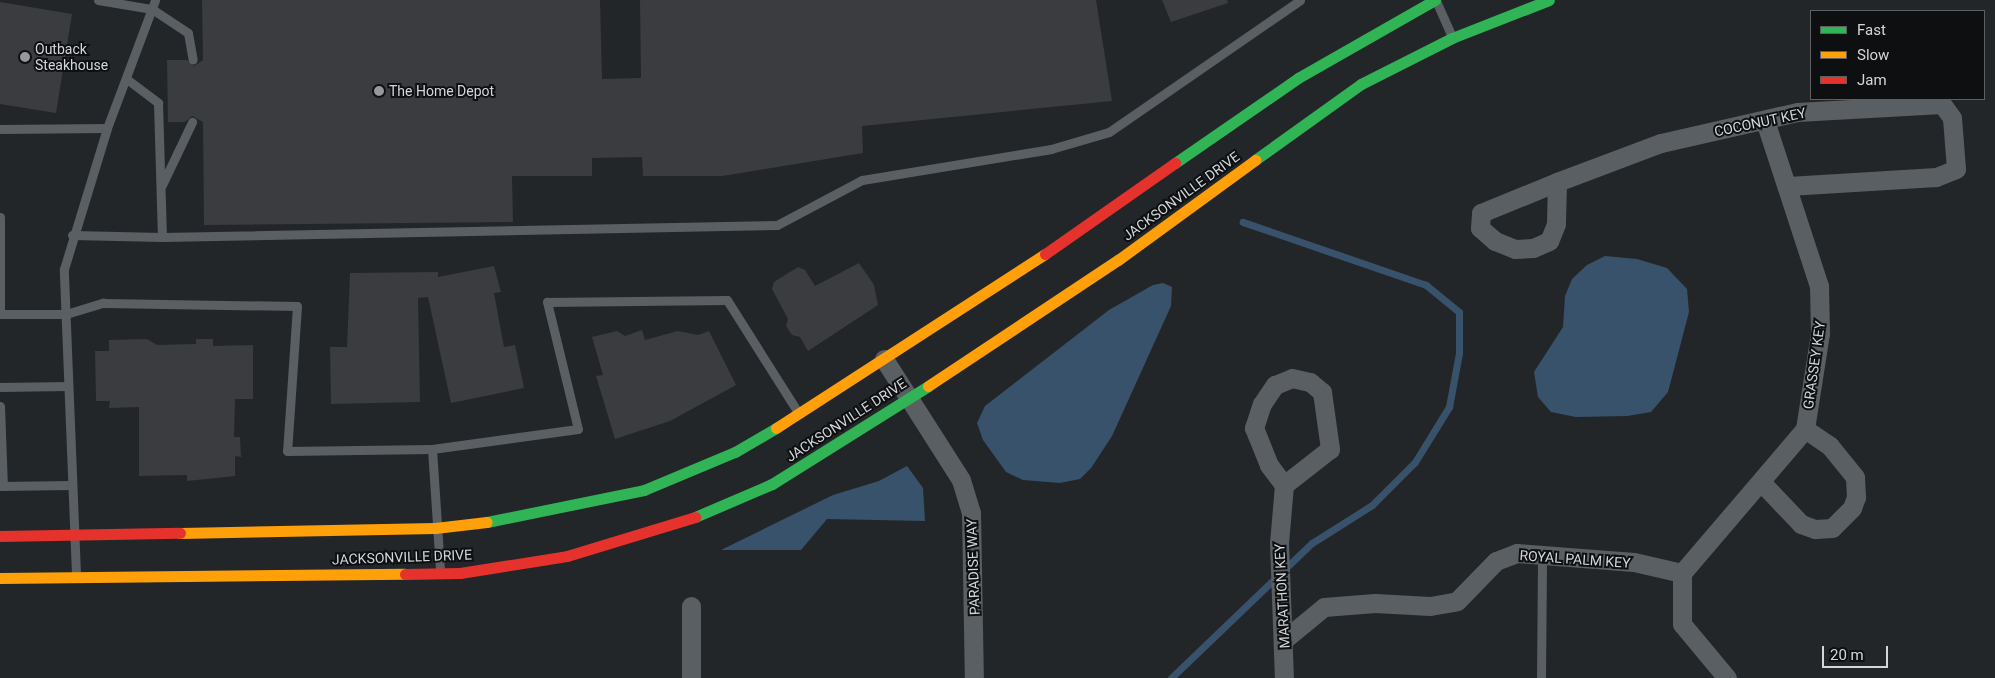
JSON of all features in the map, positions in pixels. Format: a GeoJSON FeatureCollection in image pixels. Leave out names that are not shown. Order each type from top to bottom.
{"type":"FeatureCollection","features":[{"type":"Feature","properties":{"kind":"street","name":"JACKSONVILLE DRIVE"},"geometry":{"type":"LineString","coordinates":[[0,536],[435,528],[522,517],[644,490],[735,452],[800,415],[1025,268],[1298,78],[1436,0]]}},
{"type":"Feature","properties":{"kind":"street","name":"JACKSONVILLE DRIVE"},"geometry":{"type":"LineString","coordinates":[[0,578],[440,573],[567,556],[698,516],[788,475],[908,398],[1118,260],[1361,84],[1452,38],[1549,0]]}},
{"type":"Feature","properties":{"kind":"street","name":"COCONUT KEY"},"geometry":{"type":"LineString","coordinates":[[1557,182],[1661,143],[1765,121],[1797,112],[1942,104],[1952,118],[1956,169],[1936,177],[1788,186]]}},
{"type":"Feature","properties":{"kind":"street","name":"GRASSEY KEY"},"geometry":{"type":"LineString","coordinates":[[1682,572],[1762,484],[1805,429],[1821,305],[1819,286],[1788,186],[1765,121]]}},
{"type":"Feature","properties":{"kind":"street","name":"PARADISE WAY"},"geometry":{"type":"LineString","coordinates":[[884,359],[960,480],[972,513],[974,678]]}},
{"type":"Feature","properties":{"kind":"street"},"geometry":{"type":"LineString","coordinates":[[1292,378],[1310,382],[1322,392],[1330,449],[1284,485],[1268,465],[1254,428],[1262,404],[1275,385],[1292,378]]}},
{"type":"Feature","properties":{"kind":"street"},"geometry":{"type":"LineString","coordinates":[[1762,484],[1801,524],[1815,529],[1832,528],[1852,508],[1856,496],[1855,477],[1830,446],[1805,429]]}},
{"type":"Feature","properties":{"kind":"street","name":"MARATHON KEY"},"geometry":{"type":"LineString","coordinates":[[1284,485],[1279,543],[1280,621],[1285,639],[1284,678]]}},
{"type":"Feature","properties":{"kind":"street","name":"ROYAL PALM KEY"},"geometry":{"type":"LineString","coordinates":[[1285,639],[1324,607],[1375,603],[1430,606],[1457,601],[1496,561],[1517,554],[1634,562],[1682,572]]}},
{"type":"Feature","properties":{"kind":"street"},"geometry":{"type":"LineString","coordinates":[[1682,572],[1682,624],[1727,678]]}},
{"type":"Feature","properties":{"kind":"street"},"geometry":{"type":"LineString","coordinates":[[691,606],[691,678]]}},
{"type":"Feature","properties":{"kind":"lane"},"geometry":{"type":"LineString","coordinates":[[98,0],[153,4],[188,33],[193,60]]}},
{"type":"Feature","properties":{"kind":"lane"},"geometry":{"type":"LineString","coordinates":[[72,235],[162,238],[777,225],[862,180],[1051,149],[1109,132],[1300,0]]}},
{"type":"Feature","properties":{"kind":"lane"},"geometry":{"type":"LineString","coordinates":[[1436,0],[1452,38]]}},
{"type":"Feature","properties":{"kind":"lane"},"geometry":{"type":"LineString","coordinates":[[76,578],[64,269],[72,235],[107,128],[128,80],[153,4]]}},
{"type":"Feature","properties":{"kind":"lane"},"geometry":{"type":"LineString","coordinates":[[128,80],[158,103],[162,238]]}},
{"type":"Feature","properties":{"kind":"lane"},"geometry":{"type":"LineString","coordinates":[[160,187],[192,122]]}},
{"type":"Feature","properties":{"kind":"lane"},"geometry":{"type":"LineString","coordinates":[[0,129],[107,128]]}},
{"type":"Feature","properties":{"kind":"lane"},"geometry":{"type":"LineString","coordinates":[[0,217],[0,314],[66,314],[103,303],[297,306],[287,451],[432,449],[578,429],[547,302],[727,300],[800,415]]}},
{"type":"Feature","properties":{"kind":"lane"},"geometry":{"type":"LineString","coordinates":[[0,387],[68,386]]}},
{"type":"Feature","properties":{"kind":"lane"},"geometry":{"type":"LineString","coordinates":[[0,406],[1,486],[71,485]]}},
{"type":"Feature","properties":{"kind":"lane"},"geometry":{"type":"LineString","coordinates":[[432,449],[435,528],[440,573]]}},
{"type":"Feature","properties":{"kind":"lane"},"geometry":{"type":"LineString","coordinates":[[1541,678],[1542,555]]}},
{"type":"Feature","properties":{"kind":"water"},"geometry":{"type":"Polygon","coordinates":[[[1605,256],[1637,259],[1667,268],[1687,289],[1689,312],[1668,392],[1651,412],[1627,416],[1576,417],[1551,412],[1538,397],[1534,372],[1563,327],[1565,296],[1572,279],[1587,265],[1605,256]]]}},
{"type":"Feature","properties":{"kind":"water"},"geometry":{"type":"Polygon","coordinates":[[[1163,283],[1172,287],[1171,306],[1112,436],[1091,468],[1080,479],[1060,483],[1023,480],[1006,472],[983,440],[977,423],[985,406],[1109,310],[1153,285],[1163,283]]]}},
{"type":"Feature","properties":{"kind":"water"},"geometry":{"type":"Polygon","coordinates":[[[907,466],[923,488],[925,521],[827,519],[801,550],[721,550],[833,495],[879,481],[907,466]]]}},
{"type":"Feature","properties":{"kind":"building"},"geometry":{"type":"Polygon","coordinates":[[[202,0],[600,0],[602,79],[641,78],[640,0],[1096,0],[1112,101],[862,126],[863,153],[722,176],[643,176],[642,157],[592,158],[592,176],[512,176],[513,222],[204,225],[203,122],[192,116],[185,122],[168,122],[167,60],[187,60],[194,66],[203,60],[202,0]]]}},
{"type":"Feature","properties":{"kind":"building"},"geometry":{"type":"Polygon","coordinates":[[[1162,0],[1227,0],[1228,3],[1171,22],[1162,0]]]}},
{"type":"Feature","properties":{"kind":"building"},"geometry":{"type":"Polygon","coordinates":[[[0,2],[72,14],[56,113],[0,104],[0,2]]]}},
{"type":"Feature","properties":{"kind":"building"},"geometry":{"type":"Polygon","coordinates":[[[859,263],[874,285],[878,305],[808,351],[800,337],[792,335],[786,326],[788,319],[772,289],[774,282],[798,267],[805,270],[815,286],[859,263]]]}},
{"type":"Feature","properties":{"kind":"building"},"geometry":{"type":"Polygon","coordinates":[[[494,266],[501,292],[494,293],[504,347],[515,345],[524,388],[451,403],[428,297],[418,298],[420,402],[331,404],[330,347],[347,347],[350,273],[438,272],[438,277],[494,266]]]}},
{"type":"Feature","properties":{"kind":"building"},"geometry":{"type":"Polygon","coordinates":[[[642,330],[645,340],[678,331],[698,335],[709,331],[736,385],[670,421],[615,439],[596,376],[603,375],[592,337],[617,331],[625,336],[642,330]]]}},
{"type":"Feature","properties":{"kind":"building"},"geometry":{"type":"Polygon","coordinates":[[[147,339],[157,345],[196,344],[196,339],[213,339],[213,346],[253,345],[253,399],[235,399],[234,437],[240,437],[241,457],[235,456],[235,476],[187,481],[187,475],[139,476],[139,407],[109,408],[110,401],[96,401],[95,351],[109,351],[109,340],[147,339]]]}},
{"type":"Feature","properties":{"kind":"waterway"},"geometry":{"type":"LineString","coordinates":[[1171,678],[1312,543],[1372,505],[1415,462],[1449,407],[1459,353],[1459,312],[1426,285],[1243,222]]}},
{"type":"Feature","properties":{"kind":"traffic: fast"},"geometry":{"type":"LineString","coordinates":[[1175,163],[1298,78],[1435,0]]}},
{"type":"Feature","properties":{"kind":"traffic: fast"},"geometry":{"type":"LineString","coordinates":[[1255,160],[1361,84],[1452,38],[1549,0]]}},
{"type":"Feature","properties":{"kind":"traffic: fast"},"geometry":{"type":"LineString","coordinates":[[695,517],[772,484],[928,386]]}},
{"type":"Feature","properties":{"kind":"traffic: fast"},"geometry":{"type":"LineString","coordinates":[[487,522],[644,490],[735,452],[776,428]]}},
{"type":"Feature","properties":{"kind":"traffic: slow"},"geometry":{"type":"LineString","coordinates":[[928,386],[1118,260],[1255,160]]}},
{"type":"Feature","properties":{"kind":"traffic: slow"},"geometry":{"type":"LineString","coordinates":[[776,428],[1045,254]]}},
{"type":"Feature","properties":{"kind":"traffic: slow"},"geometry":{"type":"LineString","coordinates":[[180,533],[435,528],[487,522]]}},
{"type":"Feature","properties":{"kind":"traffic: slow"},"geometry":{"type":"LineString","coordinates":[[0,578],[405,574]]}},
{"type":"Feature","properties":{"kind":"traffic: jam"},"geometry":{"type":"LineString","coordinates":[[1045,254],[1175,163]]}},
{"type":"Feature","properties":{"kind":"traffic: jam"},"geometry":{"type":"LineString","coordinates":[[405,574],[460,573],[567,556],[695,517]]}},
{"type":"Feature","properties":{"kind":"traffic: jam"},"geometry":{"type":"LineString","coordinates":[[0,536],[180,533]]}},
{"type":"Feature","properties":{"kind":"place","name":"Outback Steakhouse"},"geometry":{"type":"Point","coordinates":[25,57]}},
{"type":"Feature","properties":{"kind":"place","name":"The Home Depot"},"geometry":{"type":"Point","coordinates":[379,91]}}]}
